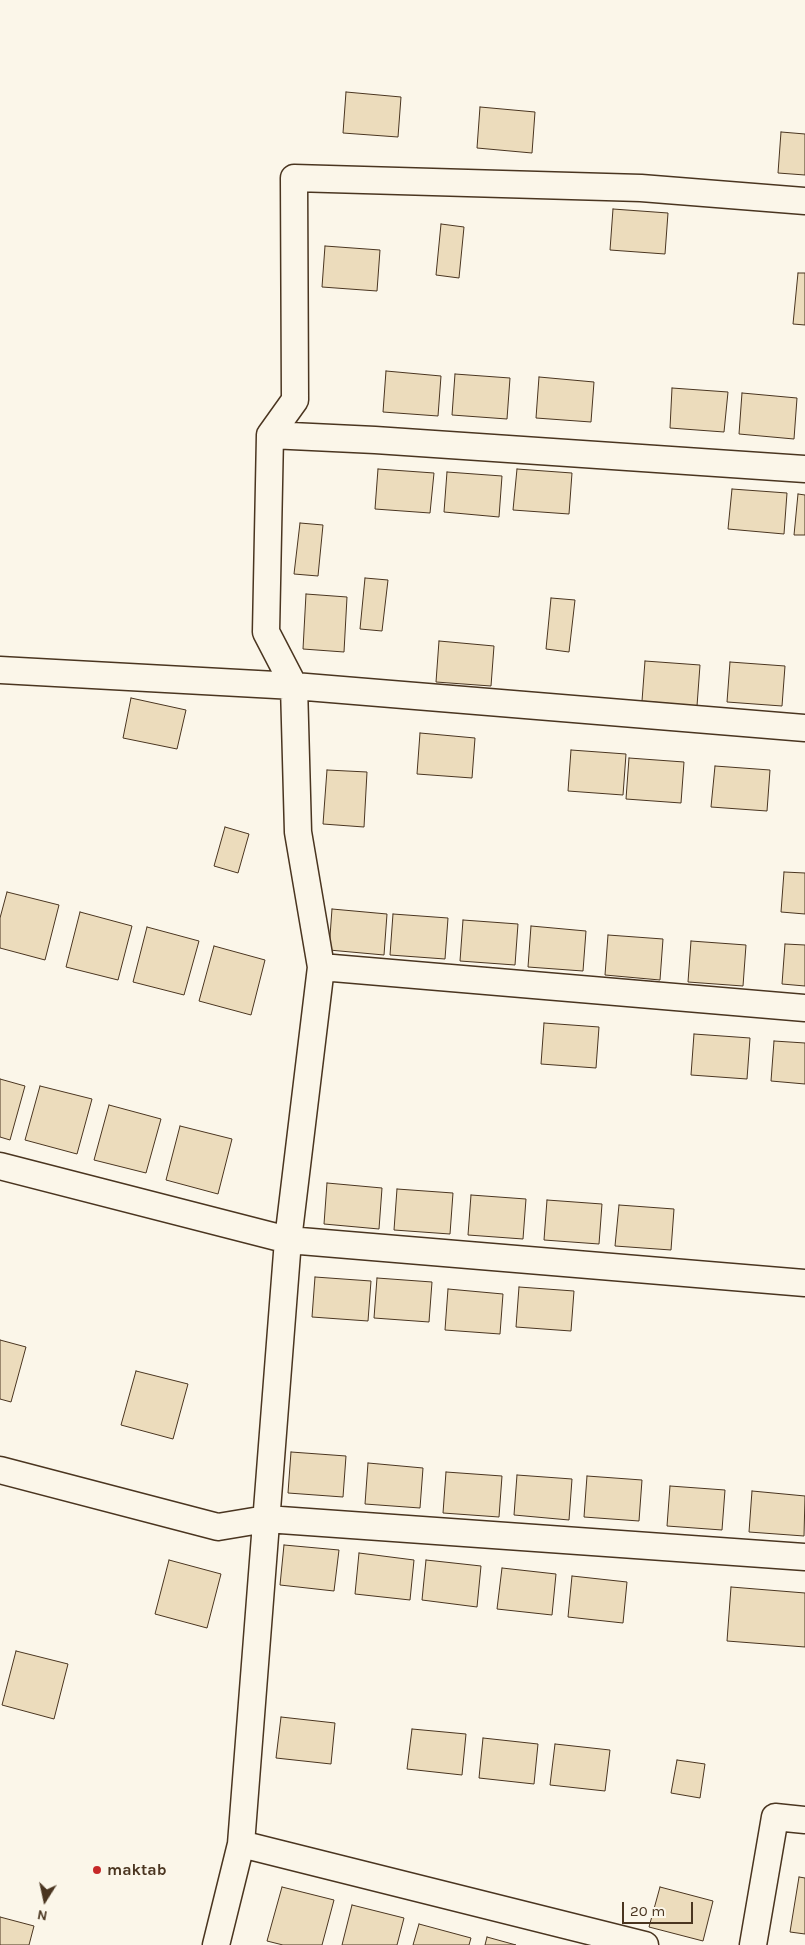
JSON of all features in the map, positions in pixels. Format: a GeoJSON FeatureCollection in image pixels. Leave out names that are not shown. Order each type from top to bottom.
{"type":"FeatureCollection","features":[{"type":"Feature","properties":{"kind":"street"},"geometry":{"type":"LineString","coordinates":[[216,1945],[241,1844],[288,1240],[321,967],[298,832],[294,686],[266,632],[270,435],[294,400],[294,178],[641,188],[805,200]]}},
{"type":"Feature","properties":{"kind":"street"},"geometry":{"type":"LineString","coordinates":[[270,435],[375,440],[805,469]]}},
{"type":"Feature","properties":{"kind":"street"},"geometry":{"type":"LineString","coordinates":[[0,670],[294,686],[805,728]]}},
{"type":"Feature","properties":{"kind":"street"},"geometry":{"type":"LineString","coordinates":[[321,967],[805,1008]]}},
{"type":"Feature","properties":{"kind":"street"},"geometry":{"type":"LineString","coordinates":[[0,1166],[288,1240],[805,1283]]}},
{"type":"Feature","properties":{"kind":"street"},"geometry":{"type":"LineString","coordinates":[[0,1470],[218,1527],[266,1519],[805,1557]]}},
{"type":"Feature","properties":{"kind":"street"},"geometry":{"type":"LineString","coordinates":[[753,1945],[775,1817],[805,1820]]}},
{"type":"Feature","properties":{"kind":"street"},"geometry":{"type":"LineString","coordinates":[[241,1844],[645,1945]]}},
{"type":"Feature","properties":{"kind":"building"},"geometry":{"type":"Polygon","coordinates":[[[346,92],[401,97],[398,137],[343,133],[346,92]]]}},
{"type":"Feature","properties":{"kind":"building"},"geometry":{"type":"Polygon","coordinates":[[[480,107],[535,112],[532,153],[477,148],[480,107]]]}},
{"type":"Feature","properties":{"kind":"building"},"geometry":{"type":"Polygon","coordinates":[[[781,132],[805,134],[805,175],[778,173],[781,132]]]}},
{"type":"Feature","properties":{"kind":"building"},"geometry":{"type":"Polygon","coordinates":[[[613,209],[668,213],[665,254],[610,250],[613,209]]]}},
{"type":"Feature","properties":{"kind":"building"},"geometry":{"type":"Polygon","coordinates":[[[441,224],[464,227],[459,278],[436,275],[441,224]]]}},
{"type":"Feature","properties":{"kind":"building"},"geometry":{"type":"Polygon","coordinates":[[[325,246],[380,250],[377,291],[322,287],[325,246]]]}},
{"type":"Feature","properties":{"kind":"building"},"geometry":{"type":"Polygon","coordinates":[[[798,273],[805,273],[805,325],[793,324],[798,273]]]}},
{"type":"Feature","properties":{"kind":"building"},"geometry":{"type":"Polygon","coordinates":[[[386,371],[441,376],[438,416],[383,412],[386,371]]]}},
{"type":"Feature","properties":{"kind":"building"},"geometry":{"type":"Polygon","coordinates":[[[455,374],[510,378],[507,419],[452,415],[455,374]]]}},
{"type":"Feature","properties":{"kind":"building"},"geometry":{"type":"Polygon","coordinates":[[[539,377],[594,382],[591,422],[536,418],[539,377]]]}},
{"type":"Feature","properties":{"kind":"building"},"geometry":{"type":"Polygon","coordinates":[[[672,388],[728,392],[724,432],[670,428],[672,388]]]}},
{"type":"Feature","properties":{"kind":"building"},"geometry":{"type":"Polygon","coordinates":[[[742,393],[797,398],[794,439],[739,434],[742,393]]]}},
{"type":"Feature","properties":{"kind":"building"},"geometry":{"type":"Polygon","coordinates":[[[378,469],[434,473],[430,513],[375,509],[378,469]]]}},
{"type":"Feature","properties":{"kind":"building"},"geometry":{"type":"Polygon","coordinates":[[[517,469],[572,473],[569,514],[513,510],[517,469]]]}},
{"type":"Feature","properties":{"kind":"building"},"geometry":{"type":"Polygon","coordinates":[[[447,472],[502,476],[499,517],[444,512],[447,472]]]}},
{"type":"Feature","properties":{"kind":"building"},"geometry":{"type":"Polygon","coordinates":[[[732,489],[787,493],[784,534],[728,529],[732,489]]]}},
{"type":"Feature","properties":{"kind":"building"},"geometry":{"type":"Polygon","coordinates":[[[798,494],[805,495],[805,535],[794,535],[798,494]]]}},
{"type":"Feature","properties":{"kind":"building"},"geometry":{"type":"Polygon","coordinates":[[[300,523],[323,525],[318,576],[294,574],[300,523]]]}},
{"type":"Feature","properties":{"kind":"building"},"geometry":{"type":"Polygon","coordinates":[[[365,578],[388,580],[382,631],[360,629],[365,578]]]}},
{"type":"Feature","properties":{"kind":"building"},"geometry":{"type":"Polygon","coordinates":[[[306,594],[347,597],[344,652],[303,649],[306,594]]]}},
{"type":"Feature","properties":{"kind":"building"},"geometry":{"type":"Polygon","coordinates":[[[551,598],[575,600],[569,652],[546,649],[551,598]]]}},
{"type":"Feature","properties":{"kind":"building"},"geometry":{"type":"Polygon","coordinates":[[[439,641],[494,646],[491,686],[436,682],[439,641]]]}},
{"type":"Feature","properties":{"kind":"building"},"geometry":{"type":"Polygon","coordinates":[[[645,661],[700,665],[697,706],[642,701],[645,661]]]}},
{"type":"Feature","properties":{"kind":"building"},"geometry":{"type":"Polygon","coordinates":[[[730,662],[785,666],[782,706],[727,702],[730,662]]]}},
{"type":"Feature","properties":{"kind":"building"},"geometry":{"type":"Polygon","coordinates":[[[131,698],[186,710],[177,749],[123,738],[131,698]]]}},
{"type":"Feature","properties":{"kind":"building"},"geometry":{"type":"Polygon","coordinates":[[[420,733],[475,738],[472,778],[417,774],[420,733]]]}},
{"type":"Feature","properties":{"kind":"building"},"geometry":{"type":"Polygon","coordinates":[[[571,750],[626,754],[623,795],[568,791],[571,750]]]}},
{"type":"Feature","properties":{"kind":"building"},"geometry":{"type":"Polygon","coordinates":[[[629,758],[684,762],[681,803],[626,799],[629,758]]]}},
{"type":"Feature","properties":{"kind":"building"},"geometry":{"type":"Polygon","coordinates":[[[715,766],[770,770],[767,811],[711,807],[715,766]]]}},
{"type":"Feature","properties":{"kind":"building"},"geometry":{"type":"Polygon","coordinates":[[[327,770],[367,772],[364,827],[323,824],[327,770]]]}},
{"type":"Feature","properties":{"kind":"building"},"geometry":{"type":"Polygon","coordinates":[[[225,827],[249,834],[238,873],[214,866],[225,827]]]}},
{"type":"Feature","properties":{"kind":"building"},"geometry":{"type":"Polygon","coordinates":[[[784,872],[805,873],[805,914],[781,912],[784,872]]]}},
{"type":"Feature","properties":{"kind":"building"},"geometry":{"type":"Polygon","coordinates":[[[7,892],[59,905],[45,960],[0,948],[0,918],[7,892]]]}},
{"type":"Feature","properties":{"kind":"building"},"geometry":{"type":"Polygon","coordinates":[[[332,909],[387,914],[384,955],[329,950],[332,909]]]}},
{"type":"Feature","properties":{"kind":"building"},"geometry":{"type":"Polygon","coordinates":[[[80,912],[132,926],[118,980],[66,967],[80,912]]]}},
{"type":"Feature","properties":{"kind":"building"},"geometry":{"type":"Polygon","coordinates":[[[393,914],[448,918],[445,959],[390,955],[393,914]]]}},
{"type":"Feature","properties":{"kind":"building"},"geometry":{"type":"Polygon","coordinates":[[[463,920],[518,924],[515,965],[460,961],[463,920]]]}},
{"type":"Feature","properties":{"kind":"building"},"geometry":{"type":"Polygon","coordinates":[[[531,926],[586,931],[583,971],[528,967],[531,926]]]}},
{"type":"Feature","properties":{"kind":"building"},"geometry":{"type":"Polygon","coordinates":[[[147,927],[199,941],[184,995],[133,982],[147,927]]]}},
{"type":"Feature","properties":{"kind":"building"},"geometry":{"type":"Polygon","coordinates":[[[608,935],[663,939],[660,980],[605,975],[608,935]]]}},
{"type":"Feature","properties":{"kind":"building"},"geometry":{"type":"Polygon","coordinates":[[[691,941],[746,945],[743,986],[688,982],[691,941]]]}},
{"type":"Feature","properties":{"kind":"building"},"geometry":{"type":"Polygon","coordinates":[[[785,944],[805,945],[805,986],[782,984],[785,944]]]}},
{"type":"Feature","properties":{"kind":"building"},"geometry":{"type":"Polygon","coordinates":[[[214,946],[265,960],[251,1015],[199,1001],[214,946]]]}},
{"type":"Feature","properties":{"kind":"building"},"geometry":{"type":"Polygon","coordinates":[[[544,1023],[599,1027],[596,1068],[541,1064],[544,1023]]]}},
{"type":"Feature","properties":{"kind":"building"},"geometry":{"type":"Polygon","coordinates":[[[694,1034],[750,1038],[747,1079],[691,1075],[694,1034]]]}},
{"type":"Feature","properties":{"kind":"building"},"geometry":{"type":"Polygon","coordinates":[[[774,1041],[805,1043],[805,1084],[771,1081],[774,1041]]]}},
{"type":"Feature","properties":{"kind":"building"},"geometry":{"type":"Polygon","coordinates":[[[0,1079],[25,1086],[10,1140],[0,1137],[0,1079]]]}},
{"type":"Feature","properties":{"kind":"building"},"geometry":{"type":"Polygon","coordinates":[[[40,1086],[92,1099],[77,1154],[25,1140],[40,1086]]]}},
{"type":"Feature","properties":{"kind":"building"},"geometry":{"type":"Polygon","coordinates":[[[109,1105],[161,1119],[146,1173],[94,1160],[109,1105]]]}},
{"type":"Feature","properties":{"kind":"building"},"geometry":{"type":"Polygon","coordinates":[[[180,1126],[232,1139],[218,1194],[166,1180],[180,1126]]]}},
{"type":"Feature","properties":{"kind":"building"},"geometry":{"type":"Polygon","coordinates":[[[327,1183],[382,1188],[379,1229],[324,1224],[327,1183]]]}},
{"type":"Feature","properties":{"kind":"building"},"geometry":{"type":"Polygon","coordinates":[[[397,1189],[453,1193],[450,1234],[394,1230],[397,1189]]]}},
{"type":"Feature","properties":{"kind":"building"},"geometry":{"type":"Polygon","coordinates":[[[471,1195],[526,1199],[523,1239],[468,1235],[471,1195]]]}},
{"type":"Feature","properties":{"kind":"building"},"geometry":{"type":"Polygon","coordinates":[[[547,1200],[602,1204],[599,1244],[544,1240],[547,1200]]]}},
{"type":"Feature","properties":{"kind":"building"},"geometry":{"type":"Polygon","coordinates":[[[619,1205],[674,1209],[671,1250],[615,1246],[619,1205]]]}},
{"type":"Feature","properties":{"kind":"building"},"geometry":{"type":"Polygon","coordinates":[[[315,1277],[371,1281],[368,1321],[312,1317],[315,1277]]]}},
{"type":"Feature","properties":{"kind":"building"},"geometry":{"type":"Polygon","coordinates":[[[377,1278],[432,1282],[429,1322],[374,1318],[377,1278]]]}},
{"type":"Feature","properties":{"kind":"building"},"geometry":{"type":"Polygon","coordinates":[[[519,1287],[574,1291],[571,1331],[516,1327],[519,1287]]]}},
{"type":"Feature","properties":{"kind":"building"},"geometry":{"type":"Polygon","coordinates":[[[448,1289],[503,1294],[500,1334],[445,1330],[448,1289]]]}},
{"type":"Feature","properties":{"kind":"building"},"geometry":{"type":"Polygon","coordinates":[[[0,1340],[26,1347],[11,1402],[0,1399],[0,1340]]]}},
{"type":"Feature","properties":{"kind":"building"},"geometry":{"type":"Polygon","coordinates":[[[136,1371],[188,1384],[173,1439],[121,1425],[136,1371]]]}},
{"type":"Feature","properties":{"kind":"building"},"geometry":{"type":"Polygon","coordinates":[[[291,1452],[346,1456],[343,1497],[288,1493],[291,1452]]]}},
{"type":"Feature","properties":{"kind":"building"},"geometry":{"type":"Polygon","coordinates":[[[368,1463],[423,1468],[420,1508],[365,1504],[368,1463]]]}},
{"type":"Feature","properties":{"kind":"building"},"geometry":{"type":"Polygon","coordinates":[[[446,1472],[502,1476],[499,1517],[443,1513],[446,1472]]]}},
{"type":"Feature","properties":{"kind":"building"},"geometry":{"type":"Polygon","coordinates":[[[517,1475],[572,1479],[569,1520],[514,1515],[517,1475]]]}},
{"type":"Feature","properties":{"kind":"building"},"geometry":{"type":"Polygon","coordinates":[[[587,1476],[642,1480],[639,1521],[584,1517],[587,1476]]]}},
{"type":"Feature","properties":{"kind":"building"},"geometry":{"type":"Polygon","coordinates":[[[670,1486],[725,1490],[722,1530],[667,1526],[670,1486]]]}},
{"type":"Feature","properties":{"kind":"building"},"geometry":{"type":"Polygon","coordinates":[[[752,1491],[805,1496],[804,1536],[749,1532],[752,1491]]]}},
{"type":"Feature","properties":{"kind":"building"},"geometry":{"type":"Polygon","coordinates":[[[284,1545],[339,1550],[334,1591],[280,1585],[284,1545]]]}},
{"type":"Feature","properties":{"kind":"building"},"geometry":{"type":"Polygon","coordinates":[[[359,1553],[414,1560],[410,1600],[355,1594],[359,1553]]]}},
{"type":"Feature","properties":{"kind":"building"},"geometry":{"type":"Polygon","coordinates":[[[169,1560],[221,1574],[207,1628],[155,1614],[169,1560]]]}},
{"type":"Feature","properties":{"kind":"building"},"geometry":{"type":"Polygon","coordinates":[[[426,1560],[481,1566],[477,1607],[422,1600],[426,1560]]]}},
{"type":"Feature","properties":{"kind":"building"},"geometry":{"type":"Polygon","coordinates":[[[502,1568],[556,1574],[552,1615],[497,1609],[502,1568]]]}},
{"type":"Feature","properties":{"kind":"building"},"geometry":{"type":"Polygon","coordinates":[[[572,1576],[627,1582],[623,1623],[568,1617],[572,1576]]]}},
{"type":"Feature","properties":{"kind":"building"},"geometry":{"type":"Polygon","coordinates":[[[731,1587],[805,1593],[805,1647],[727,1641],[731,1587]]]}},
{"type":"Feature","properties":{"kind":"building"},"geometry":{"type":"Polygon","coordinates":[[[16,1651],[68,1664],[54,1719],[2,1705],[16,1651]]]}},
{"type":"Feature","properties":{"kind":"building"},"geometry":{"type":"Polygon","coordinates":[[[281,1717],[335,1723],[331,1764],[276,1758],[281,1717]]]}},
{"type":"Feature","properties":{"kind":"building"},"geometry":{"type":"Polygon","coordinates":[[[412,1729],[466,1734],[462,1775],[407,1769],[412,1729]]]}},
{"type":"Feature","properties":{"kind":"building"},"geometry":{"type":"Polygon","coordinates":[[[483,1738],[538,1744],[534,1784],[479,1778],[483,1738]]]}},
{"type":"Feature","properties":{"kind":"building"},"geometry":{"type":"Polygon","coordinates":[[[555,1744],[610,1750],[605,1791],[550,1785],[555,1744]]]}},
{"type":"Feature","properties":{"kind":"building"},"geometry":{"type":"Polygon","coordinates":[[[677,1760],[705,1764],[700,1798],[671,1793],[677,1760]]]}},
{"type":"Feature","properties":{"kind":"building"},"geometry":{"type":"Polygon","coordinates":[[[799,1877],[805,1878],[805,1934],[790,1932],[799,1877]]]}},
{"type":"Feature","properties":{"kind":"building"},"geometry":{"type":"Polygon","coordinates":[[[282,1887],[334,1900],[322,1945],[283,1945],[267,1941],[282,1887]]]}},
{"type":"Feature","properties":{"kind":"building"},"geometry":{"type":"Polygon","coordinates":[[[660,1887],[713,1901],[703,1941],[649,1927],[660,1887]]]}},
{"type":"Feature","properties":{"kind":"building"},"geometry":{"type":"Polygon","coordinates":[[[352,1905],[404,1918],[397,1945],[342,1945],[352,1905]]]}},
{"type":"Feature","properties":{"kind":"building"},"geometry":{"type":"Polygon","coordinates":[[[0,1917],[34,1926],[29,1945],[0,1945],[0,1917]]]}},
{"type":"Feature","properties":{"kind":"building"},"geometry":{"type":"Polygon","coordinates":[[[419,1924],[471,1938],[469,1945],[413,1945],[419,1924]]]}},
{"type":"Feature","properties":{"kind":"building"},"geometry":{"type":"Polygon","coordinates":[[[487,1937],[516,1945],[485,1945],[487,1937]]]}},
{"type":"Feature","properties":{"kind":"place","name":"maktab"},"geometry":{"type":"Point","coordinates":[97,1870]}}]}
